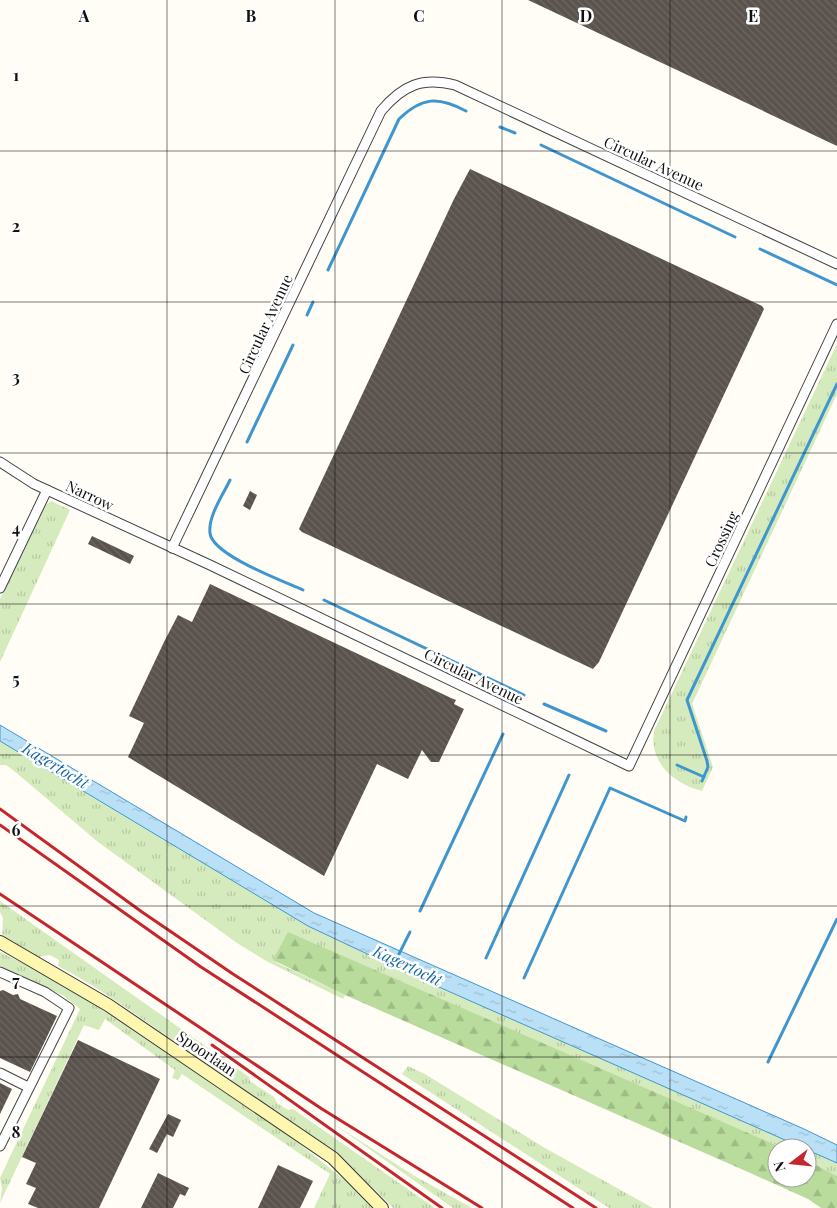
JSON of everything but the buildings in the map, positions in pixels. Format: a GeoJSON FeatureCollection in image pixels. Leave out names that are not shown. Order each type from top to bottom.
{"type":"FeatureCollection","features":[{"type":"Feature","properties":{"kind":"main road","name":"Spoorlaan"},"geometry":{"type":"LineString","coordinates":[[0,942],[108,1006],[333,1158],[382,1208]]}},
{"type":"Feature","properties":{"kind":"street","name":"Circular Avenue"},"geometry":{"type":"LineString","coordinates":[[629,766],[172,548],[377,120],[393,97],[405,88],[439,81],[455,85],[837,264]]}},
{"type":"Feature","properties":{"kind":"street","name":"Crossing"},"geometry":{"type":"LineString","coordinates":[[629,766],[837,324]]}},
{"type":"Feature","properties":{"kind":"street","name":"Narrow"},"geometry":{"type":"LineString","coordinates":[[0,462],[47,490],[172,548]]}},
{"type":"Feature","properties":{"kind":"street"},"geometry":{"type":"LineString","coordinates":[[0,588],[47,490]]}},
{"type":"Feature","properties":{"kind":"street"},"geometry":{"type":"LineString","coordinates":[[0,972],[46,992],[69,1008],[0,1146]]}},
{"type":"Feature","properties":{"kind":"street"},"geometry":{"type":"LineString","coordinates":[[0,1073],[28,1087]]}},
{"type":"Feature","properties":{"kind":"green space"},"geometry":{"type":"Polygon","coordinates":[[[837,344],[837,394],[692,704],[713,767],[702,791],[692,788],[673,777],[660,762],[655,753],[654,731],[837,344]]]}},
{"type":"Feature","properties":{"kind":"green space"},"geometry":{"type":"Polygon","coordinates":[[[51,501],[70,510],[0,662],[0,599],[44,506],[51,501]]]}},
{"type":"Feature","properties":{"kind":"green space"},"geometry":{"type":"Polygon","coordinates":[[[0,741],[308,926],[414,976],[783,1138],[767,1138],[767,1141],[599,1068],[273,961],[345,995],[343,999],[268,962],[237,943],[98,842],[13,770],[6,765],[0,765],[0,741]]]}},
{"type":"Feature","properties":{"kind":"green space"},"geometry":{"type":"Polygon","coordinates":[[[0,901],[249,1077],[250,1081],[274,1097],[277,1103],[288,1110],[293,1109],[435,1208],[393,1208],[349,1166],[301,1129],[113,999],[58,966],[59,960],[50,955],[39,957],[2,940],[3,918],[0,912],[0,901]]]}},
{"type":"Feature","properties":{"kind":"green space"},"geometry":{"type":"Polygon","coordinates":[[[288,932],[767,1141],[767,1181],[345,995],[273,960],[288,932]]]}},
{"type":"Feature","properties":{"kind":"green space"},"geometry":{"type":"Polygon","coordinates":[[[0,952],[61,982],[296,1141],[347,1182],[374,1208],[314,1208],[330,1174],[182,1074],[178,1080],[172,1078],[175,1070],[105,1019],[99,1030],[84,1025],[0,1203],[2,1189],[0,1178],[80,1009],[64,996],[0,966],[0,952]]]}},
{"type":"Feature","properties":{"kind":"green space"},"geometry":{"type":"Polygon","coordinates":[[[408,1066],[425,1074],[545,1148],[653,1208],[609,1208],[402,1074],[408,1066]]]}},
{"type":"Feature","properties":{"kind":"green space"},"geometry":{"type":"Polygon","coordinates":[[[331,1122],[413,1175],[472,1208],[453,1208],[331,1122]]]}},
{"type":"Feature","properties":{"kind":"green space"},"geometry":{"type":"Polygon","coordinates":[[[817,1154],[837,1163],[837,1176],[817,1165],[817,1154]]]}},
{"type":"Feature","properties":{"kind":"green space"},"geometry":{"type":"Polygon","coordinates":[[[817,1165],[837,1176],[837,1208],[821,1208],[808,1199],[784,1188],[817,1188],[817,1165]]]}},
{"type":"Feature","properties":{"kind":"water","name":"Kagertocht"},"geometry":{"type":"Polygon","coordinates":[[[0,725],[314,913],[837,1145],[837,1163],[817,1154],[817,1138],[780,1138],[414,976],[308,926],[0,741],[0,725]]]}},
{"type":"Feature","properties":{"kind":"waterway"},"geometry":{"type":"LineString","coordinates":[[328,270],[399,119],[415,106],[431,101],[447,103],[466,111]]}},
{"type":"Feature","properties":{"kind":"waterway"},"geometry":{"type":"LineString","coordinates":[[500,127],[515,133]]}},
{"type":"Feature","properties":{"kind":"waterway"},"geometry":{"type":"LineString","coordinates":[[541,145],[735,237]]}},
{"type":"Feature","properties":{"kind":"waterway"},"geometry":{"type":"LineString","coordinates":[[760,249],[837,285]]}},
{"type":"Feature","properties":{"kind":"waterway"},"geometry":{"type":"LineString","coordinates":[[307,315],[313,302]]}},
{"type":"Feature","properties":{"kind":"waterway"},"geometry":{"type":"LineString","coordinates":[[247,442],[293,345]]}},
{"type":"Feature","properties":{"kind":"waterway"},"geometry":{"type":"LineString","coordinates":[[702,781],[708,767],[707,761],[687,700],[837,384]]}},
{"type":"Feature","properties":{"kind":"waterway"},"geometry":{"type":"LineString","coordinates":[[230,480],[211,520],[210,533],[214,541],[235,558],[265,574],[303,590]]}},
{"type":"Feature","properties":{"kind":"waterway"},"geometry":{"type":"LineString","coordinates":[[324,600],[524,695]]}},
{"type":"Feature","properties":{"kind":"waterway"},"geometry":{"type":"LineString","coordinates":[[544,704],[606,731]]}},
{"type":"Feature","properties":{"kind":"waterway"},"geometry":{"type":"LineString","coordinates":[[420,911],[503,734]]}},
{"type":"Feature","properties":{"kind":"waterway"},"geometry":{"type":"LineString","coordinates":[[677,765],[704,777]]}},
{"type":"Feature","properties":{"kind":"waterway"},"geometry":{"type":"LineString","coordinates":[[486,958],[569,775]]}},
{"type":"Feature","properties":{"kind":"waterway"},"geometry":{"type":"LineString","coordinates":[[524,978],[610,788],[685,821],[686,817]]}},
{"type":"Feature","properties":{"kind":"waterway"},"geometry":{"type":"LineString","coordinates":[[768,1062],[837,919]]}},
{"type":"Feature","properties":{"kind":"waterway","name":"Kagertocht"},"geometry":{"type":"LineString","coordinates":[[399,954],[410,932]]}},
{"type":"Feature","properties":{"kind":"railway"},"geometry":{"type":"LineString","coordinates":[[0,809],[142,912],[233,974],[596,1208]]}},
{"type":"Feature","properties":{"kind":"railway"},"geometry":{"type":"LineString","coordinates":[[0,825],[201,967],[573,1208]]}},
{"type":"Feature","properties":{"kind":"railway"},"geometry":{"type":"LineString","coordinates":[[0,894],[322,1109],[482,1208]]}},
{"type":"Feature","properties":{"kind":"railway"},"geometry":{"type":"LineString","coordinates":[[212,1045],[442,1208]]}}]}
